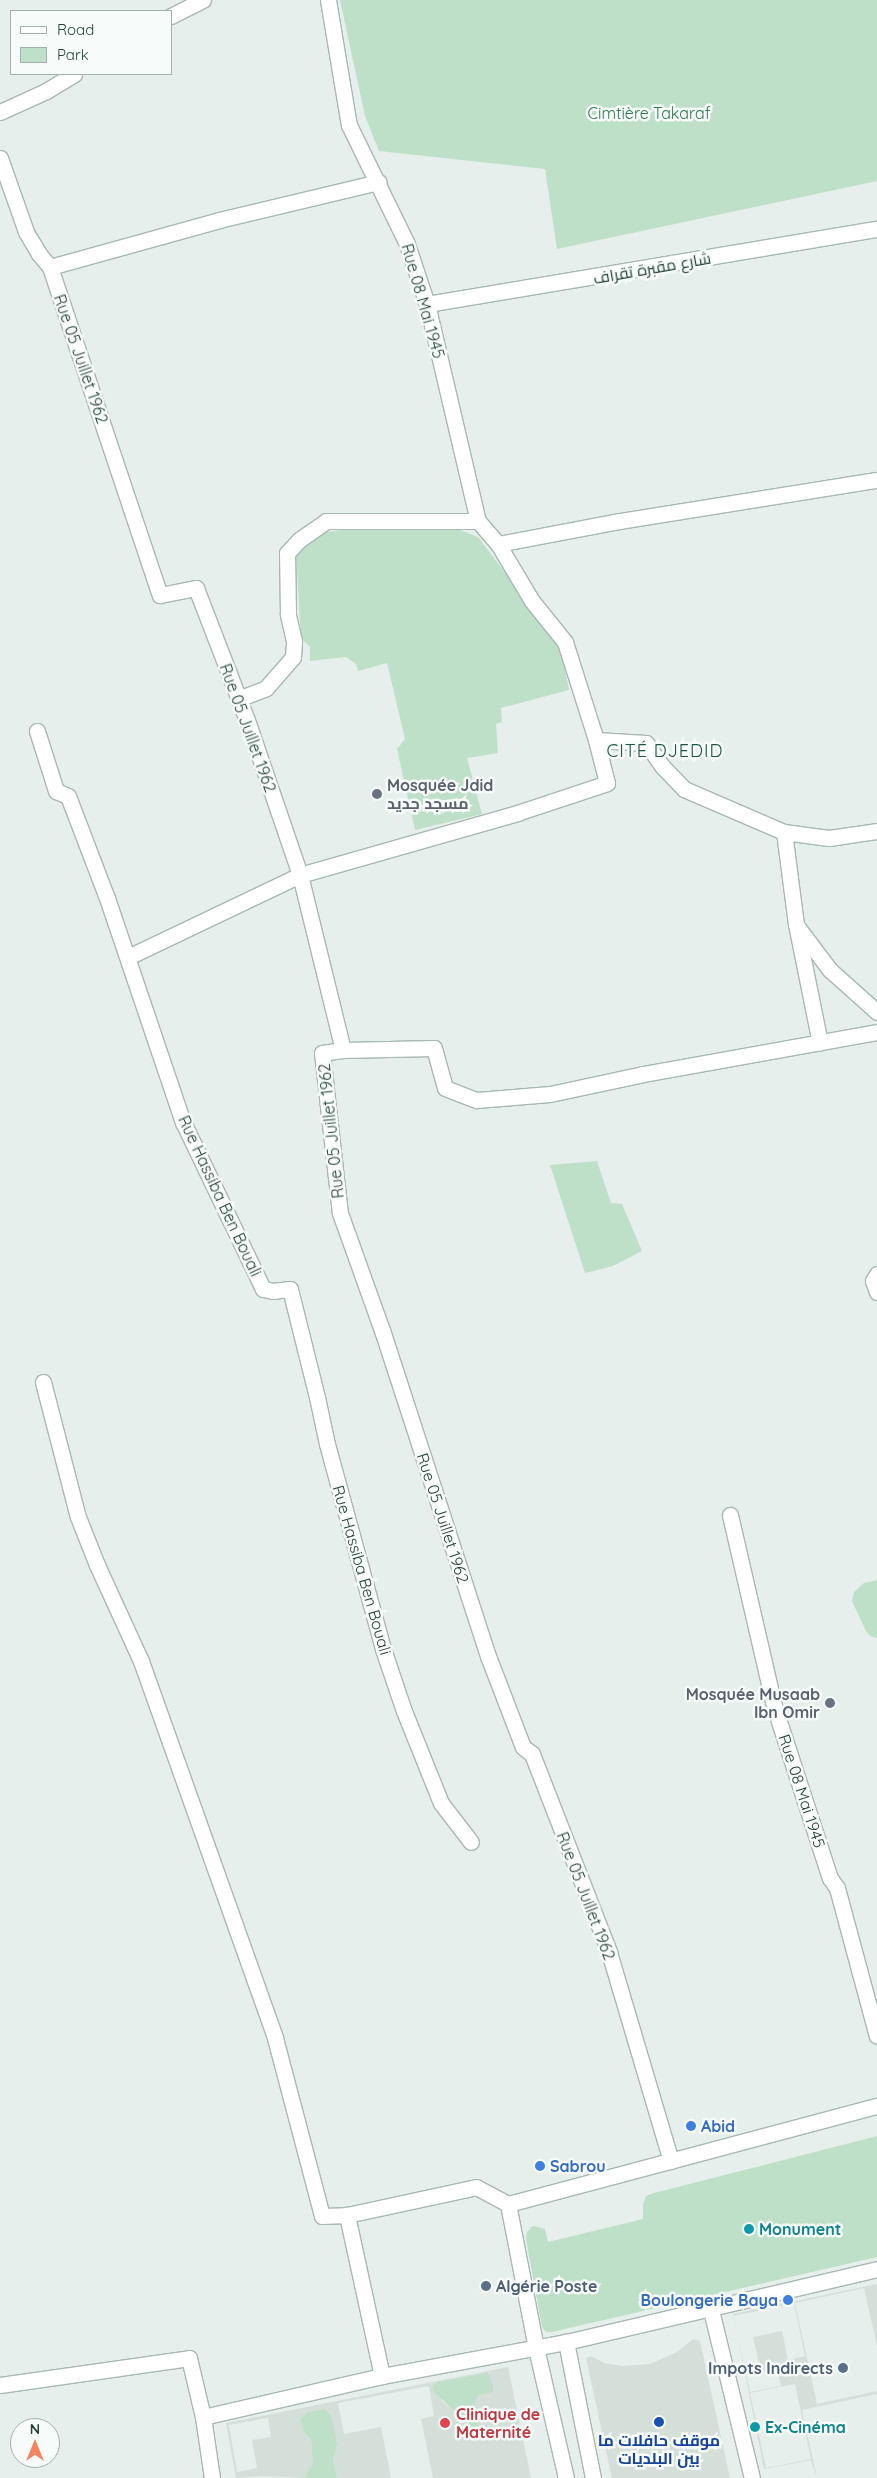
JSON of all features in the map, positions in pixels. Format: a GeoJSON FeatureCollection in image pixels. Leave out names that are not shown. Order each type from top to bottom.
{"type":"FeatureCollection","features":[{"type":"Feature","properties":{"kind":"street"},"geometry":{"type":"LineString","coordinates":[[172,16],[203,0]]}},
{"type":"Feature","properties":{"kind":"street","name":"Rue 08 Mai 1945"},"geometry":{"type":"LineString","coordinates":[[300,875],[517,813],[607,783],[596,740],[565,642],[532,601],[498,544],[478,521],[427,304],[408,244],[379,182],[349,125],[328,0]]}},
{"type":"Feature","properties":{"kind":"street"},"geometry":{"type":"LineString","coordinates":[[0,112],[46,91],[72,75]]}},
{"type":"Feature","properties":{"kind":"street","name":"Rue 05 Juillet 1962"},"geometry":{"type":"LineString","coordinates":[[0,158],[26,232],[39,254],[50,267],[160,595],[196,588],[247,720],[300,875],[343,1050],[322,1053],[340,1213],[383,1333],[488,1656],[523,1746],[532,1754],[609,1952],[671,2161]]}},
{"type":"Feature","properties":{"kind":"street"},"geometry":{"type":"LineString","coordinates":[[50,267],[219,220],[379,182]]}},
{"type":"Feature","properties":{"kind":"street","name":"شارع مقبرة تقراف"},"geometry":{"type":"LineString","coordinates":[[427,304],[877,229]]}},
{"type":"Feature","properties":{"kind":"street"},"geometry":{"type":"LineString","coordinates":[[498,544],[620,521],[877,480]]}},
{"type":"Feature","properties":{"kind":"street"},"geometry":{"type":"LineString","coordinates":[[238,699],[266,688],[293,657],[294,641],[288,614],[287,553],[300,540],[326,521],[478,521]]}},
{"type":"Feature","properties":{"kind":"street","name":"Rue Hassiba Ben Bouali"},"geometry":{"type":"LineString","coordinates":[[37,731],[56,791],[68,796],[128,957],[183,1122],[264,1289],[273,1291],[290,1289],[318,1397],[327,1444],[383,1649],[404,1711],[441,1803],[471,1842]]}},
{"type":"Feature","properties":{"kind":"street"},"geometry":{"type":"LineString","coordinates":[[596,740],[646,743],[662,766],[684,789],[784,832],[829,838],[877,831]]}},
{"type":"Feature","properties":{"kind":"street"},"geometry":{"type":"LineString","coordinates":[[784,832],[796,925],[820,1043]]}},
{"type":"Feature","properties":{"kind":"street"},"geometry":{"type":"LineString","coordinates":[[128,957],[300,875]]}},
{"type":"Feature","properties":{"kind":"street"},"geometry":{"type":"LineString","coordinates":[[796,925],[830,970],[877,1012]]}},
{"type":"Feature","properties":{"kind":"street"},"geometry":{"type":"LineString","coordinates":[[343,1050],[434,1048],[445,1088],[477,1100],[550,1094],[643,1074],[877,1032]]}},
{"type":"Feature","properties":{"kind":"street"},"geometry":{"type":"LineString","coordinates":[[877,1274],[873,1281],[877,1292]]}},
{"type":"Feature","properties":{"kind":"street"},"geometry":{"type":"LineString","coordinates":[[43,1382],[78,1517],[97,1565],[141,1661],[275,2038],[322,2216],[347,2215],[476,2187],[508,2204],[877,2106]]}},
{"type":"Feature","properties":{"kind":"street","name":"Rue 08 Mai 1945"},"geometry":{"type":"LineString","coordinates":[[730,1515],[774,1706],[830,1878],[837,1888],[877,2036]]}},
{"type":"Feature","properties":{"kind":"street"},"geometry":{"type":"LineString","coordinates":[[508,2204],[536,2348],[566,2478]]}},
{"type":"Feature","properties":{"kind":"street"},"geometry":{"type":"LineString","coordinates":[[347,2215],[382,2376]]}},
{"type":"Feature","properties":{"kind":"street"},"geometry":{"type":"LineString","coordinates":[[203,2417],[382,2376],[566,2342],[711,2310],[877,2269]]}},
{"type":"Feature","properties":{"kind":"street"},"geometry":{"type":"LineString","coordinates":[[711,2310],[752,2478]]}},
{"type":"Feature","properties":{"kind":"street"},"geometry":{"type":"LineString","coordinates":[[566,2342],[593,2478]]}},
{"type":"Feature","properties":{"kind":"street"},"geometry":{"type":"LineString","coordinates":[[0,2386],[189,2358],[203,2417],[212,2478]]}},
{"type":"Feature","properties":{"kind":"shaded area"},"geometry":{"type":"Polygon","coordinates":[[[877,2284],[877,2346],[864,2288],[795,2303],[817,2404],[877,2391],[877,2394],[802,2410],[817,2478],[811,2460],[764,2469],[737,2333],[750,2392],[781,2386],[777,2370],[761,2373],[753,2337],[782,2331],[788,2360],[805,2356],[794,2303],[733,2316],[733,2314],[877,2284]],[[795,2384],[750,2393],[766,2468],[811,2459],[795,2384]]]}},
{"type":"Feature","properties":{"kind":"shaded area","name":"موقف حافلات ما بين البلديات"},"geometry":{"type":"Polygon","coordinates":[[[693,2339],[700,2341],[730,2478],[612,2478],[586,2358],[591,2356],[604,2363],[622,2366],[650,2364],[677,2352],[693,2339]]]}},
{"type":"Feature","properties":{"kind":"shaded area","name":"Clinique de Maternité"},"geometry":{"type":"Polygon","coordinates":[[[508,2367],[531,2478],[433,2478],[421,2419],[434,2416],[429,2386],[338,2403],[344,2434],[381,2427],[391,2478],[337,2478],[333,2459],[337,2445],[303,2431],[311,2440],[313,2464],[304,2478],[263,2476],[236,2478],[226,2423],[508,2367]],[[492,2392],[440,2397],[454,2411],[455,2418],[482,2410],[475,2406],[475,2400],[479,2395],[492,2392]],[[268,2418],[229,2425],[237,2472],[257,2468],[252,2440],[271,2437],[268,2418]]]}},
{"type":"Feature","properties":{"kind":"green space","name":"Cimtière Takaraf"},"geometry":{"type":"Polygon","coordinates":[[[340,0],[877,0],[877,181],[557,249],[545,169],[379,151],[365,116],[340,0]]]}},
{"type":"Feature","properties":{"kind":"green space"},"geometry":{"type":"Polygon","coordinates":[[[437,526],[457,529],[478,537],[536,613],[562,654],[569,690],[501,708],[502,722],[496,724],[498,753],[467,758],[482,814],[415,830],[397,749],[405,739],[387,663],[358,671],[356,664],[346,657],[310,661],[310,647],[301,638],[296,554],[302,546],[325,532],[352,529],[437,526]]]}},
{"type":"Feature","properties":{"kind":"green space"},"geometry":{"type":"Polygon","coordinates":[[[597,1161],[611,1203],[622,1204],[642,1251],[613,1266],[585,1273],[550,1165],[597,1161]]]}},
{"type":"Feature","properties":{"kind":"green space"},"geometry":{"type":"Polygon","coordinates":[[[877,1580],[877,1638],[870,1636],[866,1631],[852,1601],[854,1592],[864,1583],[877,1580]]]}},
{"type":"Feature","properties":{"kind":"green space"},"geometry":{"type":"Polygon","coordinates":[[[877,2136],[877,2257],[552,2332],[546,2332],[542,2327],[526,2239],[527,2232],[533,2226],[545,2229],[548,2242],[643,2219],[643,2204],[646,2196],[654,2193],[877,2136]]]}},
{"type":"Feature","properties":{"kind":"green space"},"geometry":{"type":"Polygon","coordinates":[[[488,2373],[493,2384],[493,2392],[479,2395],[475,2400],[475,2406],[487,2413],[488,2418],[486,2421],[481,2421],[477,2427],[472,2427],[467,2422],[459,2422],[454,2411],[434,2392],[433,2386],[438,2382],[488,2373]]]}},
{"type":"Feature","properties":{"kind":"green space"},"geometry":{"type":"Polygon","coordinates":[[[325,2409],[331,2416],[335,2433],[337,2445],[333,2459],[337,2478],[304,2478],[313,2464],[311,2440],[303,2431],[300,2419],[308,2412],[325,2409]]]}},
{"type":"Feature","properties":{"kind":"place","name":"Mosquée Jdid مسجد جديد"},"geometry":{"type":"Point","coordinates":[377,794]}},
{"type":"Feature","properties":{"kind":"place","name":"Mosquée Musaab Ibn Omir"},"geometry":{"type":"Point","coordinates":[830,1703]}},
{"type":"Feature","properties":{"kind":"place","name":"Abid"},"geometry":{"type":"Point","coordinates":[691,2126]}},
{"type":"Feature","properties":{"kind":"place","name":"Sabrou"},"geometry":{"type":"Point","coordinates":[540,2166]}},
{"type":"Feature","properties":{"kind":"place","name":"Monument"},"geometry":{"type":"Point","coordinates":[749,2229]}},
{"type":"Feature","properties":{"kind":"place","name":"Algérie Poste"},"geometry":{"type":"Point","coordinates":[486,2286]}},
{"type":"Feature","properties":{"kind":"place","name":"Boulongerie Baya"},"geometry":{"type":"Point","coordinates":[788,2300]}},
{"type":"Feature","properties":{"kind":"place","name":"Impots Indirects"},"geometry":{"type":"Point","coordinates":[843,2368]}},
{"type":"Feature","properties":{"kind":"place","name":"موقف حافلات ما بين البلديات"},"geometry":{"type":"Point","coordinates":[659,2422]}},
{"type":"Feature","properties":{"kind":"place","name":"Clinique de Maternité"},"geometry":{"type":"Point","coordinates":[445,2423]}},
{"type":"Feature","properties":{"kind":"place","name":"Ex-Cinéma"},"geometry":{"type":"Point","coordinates":[755,2427]}},
{"type":"Feature","properties":{"kind":"district","name":"CITÉ DJEDID"},"geometry":{"type":"Point","coordinates":[665,751]}}]}
